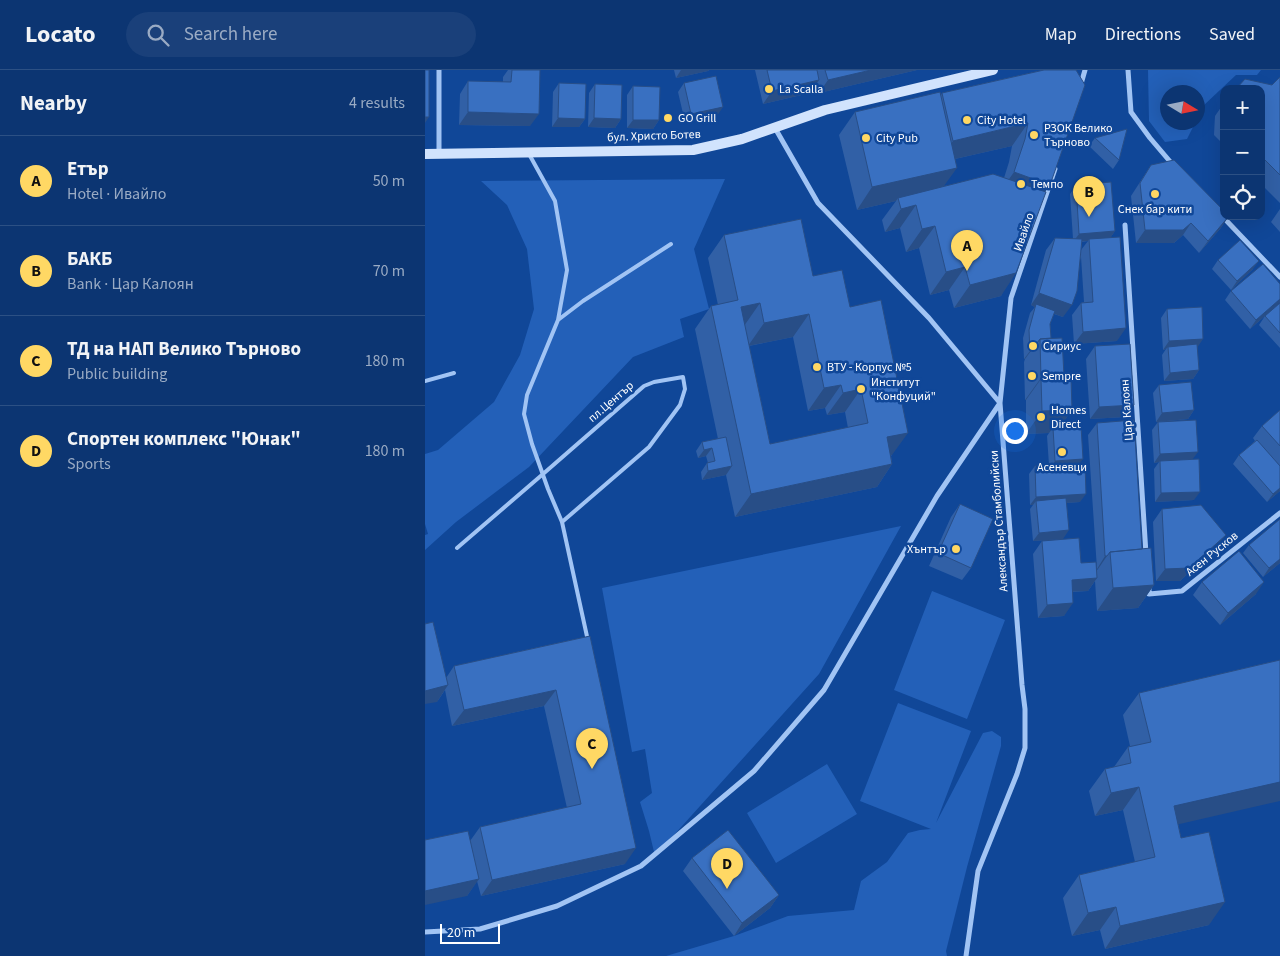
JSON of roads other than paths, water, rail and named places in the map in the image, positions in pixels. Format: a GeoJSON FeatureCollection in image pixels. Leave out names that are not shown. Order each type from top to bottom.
{"type":"FeatureCollection","features":[{"type":"Feature","properties":{"kind":"main road","name":"бул. Христо Ботев"},"geometry":{"type":"LineString","coordinates":[[425,154],[693,150],[742,139],[825,110],[993,70]]}},
{"type":"Feature","properties":{"kind":"street"},"geometry":{"type":"LineString","coordinates":[[439,70],[439,154]]}},
{"type":"Feature","properties":{"kind":"street"},"geometry":{"type":"LineString","coordinates":[[1079,88],[1085,70]]}},
{"type":"Feature","properties":{"kind":"street"},"geometry":{"type":"LineString","coordinates":[[1128,70],[1131,112],[1150,138],[1177,168]]}},
{"type":"Feature","properties":{"kind":"street"},"geometry":{"type":"LineString","coordinates":[[425,932],[480,929],[557,906],[641,866],[754,771],[824,690],[937,496],[1000,403],[929,318],[818,203],[774,127]]}},
{"type":"Feature","properties":{"kind":"street","name":"Ивайло"},"geometry":{"type":"LineString","coordinates":[[1000,403],[1011,298],[1058,160]]}},
{"type":"Feature","properties":{"kind":"street"},"geometry":{"type":"LineString","coordinates":[[1218,212],[1280,277]]}},
{"type":"Feature","properties":{"kind":"street","name":"Цар Калоян"},"geometry":{"type":"LineString","coordinates":[[1125,225],[1147,564]]}},
{"type":"Feature","properties":{"kind":"street","name":"Александър Стамболийски"},"geometry":{"type":"LineString","coordinates":[[965,956],[978,871],[1017,774],[1025,748],[1025,708],[1020,667],[1000,403]]}},
{"type":"Feature","properties":{"kind":"street","name":"Асен Русков"},"geometry":{"type":"LineString","coordinates":[[1148,574],[1149,594],[1182,591],[1280,513]]}},
{"type":"Feature","properties":{"kind":"lane"},"geometry":{"type":"LineString","coordinates":[[528,152],[555,201],[567,270],[558,320],[527,395],[524,414],[532,444],[562,522],[589,646]]}},
{"type":"Feature","properties":{"kind":"lane"},"geometry":{"type":"LineString","coordinates":[[558,320],[583,301],[671,244]]}},
{"type":"Feature","properties":{"kind":"lane"},"geometry":{"type":"LineString","coordinates":[[425,381],[453,373]]}},
{"type":"Feature","properties":{"kind":"lane","name":"пл.Център"},"geometry":{"type":"LineString","coordinates":[[457,548],[644,386],[654,382],[683,377],[685,389],[680,405],[649,447],[562,522]]}},
{"type":"Feature","properties":{"kind":"place","name":"La Scalla"},"geometry":{"type":"Point","coordinates":[769,89]}},
{"type":"Feature","properties":{"kind":"place","name":"GO Grill"},"geometry":{"type":"Point","coordinates":[668,118]}},
{"type":"Feature","properties":{"kind":"place","name":"City Hotel"},"geometry":{"type":"Point","coordinates":[967,120]}},
{"type":"Feature","properties":{"kind":"place","name":"РЗОК Велико Търново"},"geometry":{"type":"Point","coordinates":[1034,135]}},
{"type":"Feature","properties":{"kind":"place","name":"City Pub"},"geometry":{"type":"Point","coordinates":[866,138]}},
{"type":"Feature","properties":{"kind":"place","name":"Темпо"},"geometry":{"type":"Point","coordinates":[1021,184]}},
{"type":"Feature","properties":{"kind":"place","name":"Снек бар кити"},"geometry":{"type":"Point","coordinates":[1155,194]}},
{"type":"Feature","properties":{"kind":"place","name":"БАКБ"},"geometry":{"type":"Point","coordinates":[1089,217]}},
{"type":"Feature","properties":{"kind":"place","name":"Етър"},"geometry":{"type":"Point","coordinates":[967,271]}},
{"type":"Feature","properties":{"kind":"place","name":"Сириус"},"geometry":{"type":"Point","coordinates":[1033,346]}},
{"type":"Feature","properties":{"kind":"place","name":"ВТУ - Корпус №5"},"geometry":{"type":"Point","coordinates":[817,367]}},
{"type":"Feature","properties":{"kind":"place","name":"Sempre"},"geometry":{"type":"Point","coordinates":[1032,376]}},
{"type":"Feature","properties":{"kind":"place","name":"Институт \"Конфуций\""},"geometry":{"type":"Point","coordinates":[861,389]}},
{"type":"Feature","properties":{"kind":"place","name":"Homes Direct"},"geometry":{"type":"Point","coordinates":[1041,417]}},
{"type":"Feature","properties":{"kind":"place","name":"Асеневци"},"geometry":{"type":"Point","coordinates":[1062,452]}},
{"type":"Feature","properties":{"kind":"place","name":"Хънтър"},"geometry":{"type":"Point","coordinates":[956,549]}},
{"type":"Feature","properties":{"kind":"place","name":"ТД на НАП Велико Търново"},"geometry":{"type":"Point","coordinates":[592,769]}},
{"type":"Feature","properties":{"kind":"place","name":"Спортен комплекс \"Юнак\""},"geometry":{"type":"Point","coordinates":[727,889]}}]}
